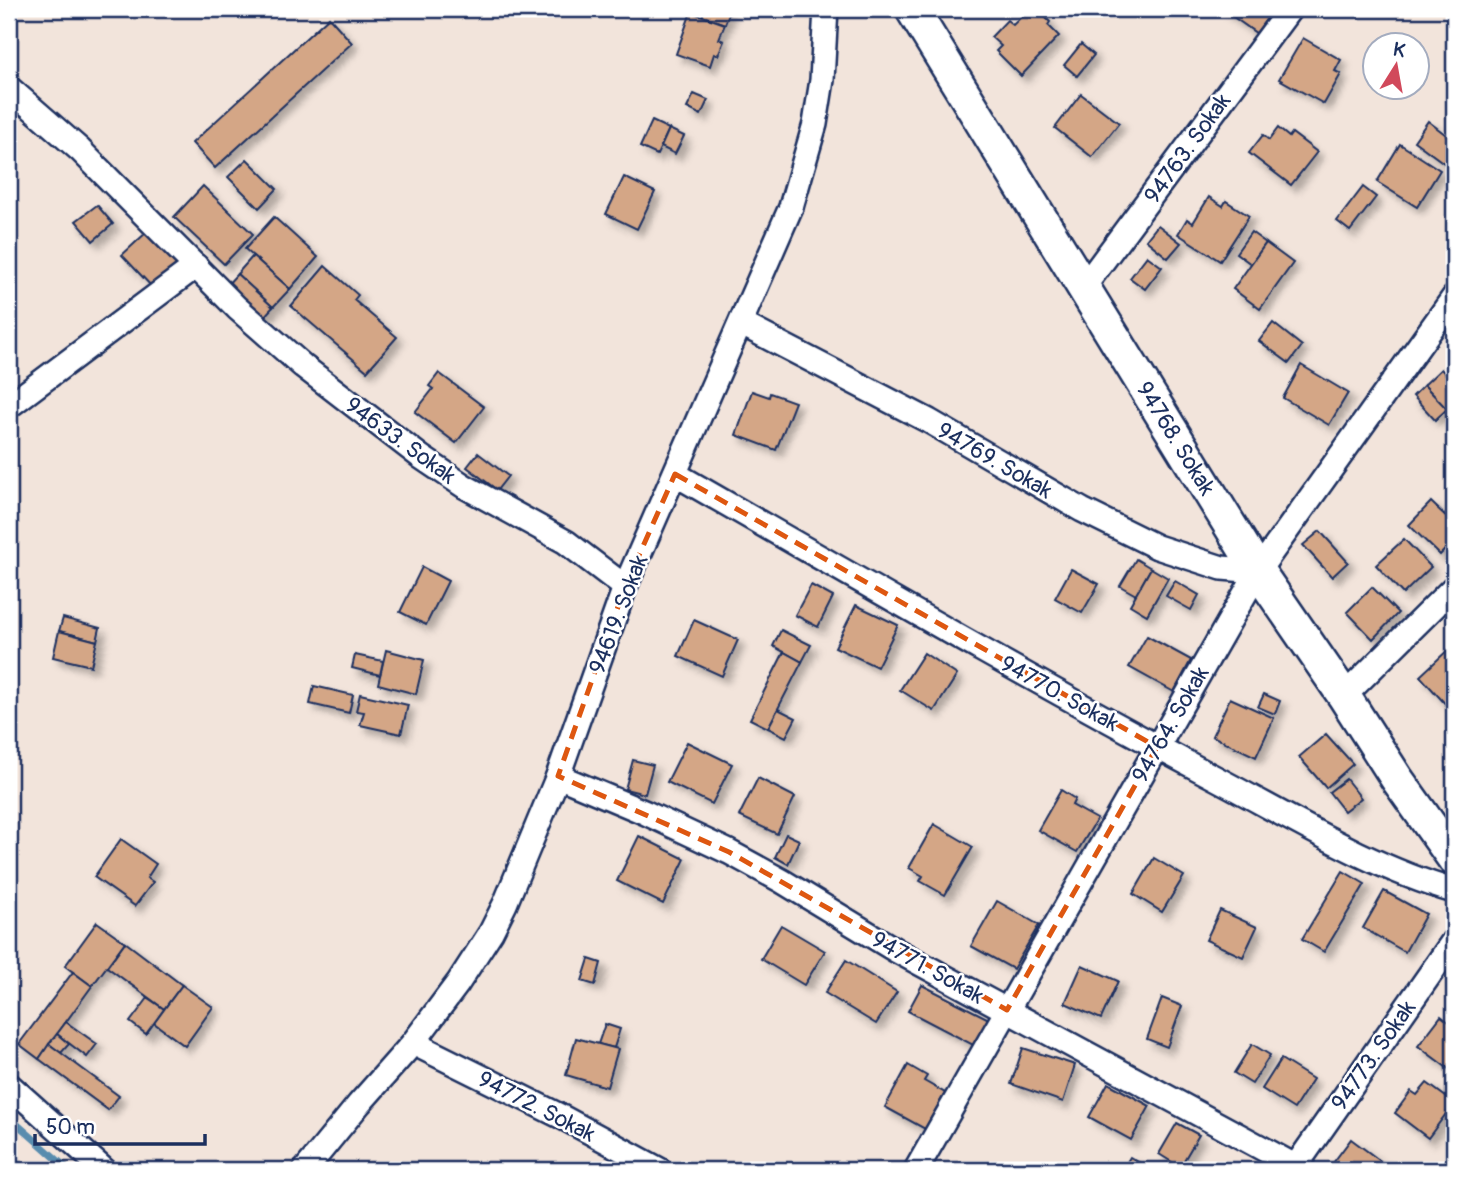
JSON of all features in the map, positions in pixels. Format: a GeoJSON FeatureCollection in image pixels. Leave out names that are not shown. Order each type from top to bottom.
{"type":"FeatureCollection","features":[{"type":"Feature","properties":{"kind":"street","name":"94619. Sokak"},"geometry":{"type":"LineString","coordinates":[[305,1170],[413,1043],[458,983],[491,932],[505,904],[558,776],[625,587],[791,207],[815,124],[822,80],[826,9]]}},
{"type":"Feature","properties":{"kind":"street","name":"94768. Sokak"},"geometry":{"type":"LineString","coordinates":[[913,9],[1258,571],[1397,779],[1454,859]]}},
{"type":"Feature","properties":{"kind":"street","name":"94763. Sokak"},"geometry":{"type":"LineString","coordinates":[[1083,288],[1290,9]]}},
{"type":"Feature","properties":{"kind":"street","name":"94633. Sokak"},"geometry":{"type":"LineString","coordinates":[[9,88],[80,150],[266,335],[357,410],[464,486],[566,542],[625,587]]}},
{"type":"Feature","properties":{"kind":"street"},"geometry":{"type":"LineString","coordinates":[[9,407],[196,266]]}},
{"type":"Feature","properties":{"kind":"street","name":"94764. Sokak"},"geometry":{"type":"LineString","coordinates":[[916,1170],[1258,571],[1454,297]]}},
{"type":"Feature","properties":{"kind":"street","name":"94769. Sokak"},"geometry":{"type":"LineString","coordinates":[[742,324],[929,421],[1082,510],[1157,547],[1222,568],[1258,571]]}},
{"type":"Feature","properties":{"kind":"street","name":"94770. Sokak"},"geometry":{"type":"LineString","coordinates":[[675,474],[1157,747],[1369,858],[1454,891]]}},
{"type":"Feature","properties":{"kind":"street"},"geometry":{"type":"LineString","coordinates":[[1344,696],[1454,587]]}},
{"type":"Feature","properties":{"kind":"street","name":"94771. Sokak"},"geometry":{"type":"LineString","coordinates":[[558,776],[729,852],[897,951],[1294,1168]]}},
{"type":"Feature","properties":{"kind":"street","name":"94773. Sokak"},"geometry":{"type":"LineString","coordinates":[[1294,1168],[1454,940]]}},
{"type":"Feature","properties":{"kind":"street","name":"94772. Sokak"},"geometry":{"type":"LineString","coordinates":[[413,1043],[560,1115],[660,1170]]}},
{"type":"Feature","properties":{"kind":"street"},"geometry":{"type":"LineString","coordinates":[[9,1085],[104,1170]]}},
{"type":"Feature","properties":{"kind":"highlighted area"},"geometry":{"type":"Polygon","coordinates":[[[675,474],[1157,747],[1007,1010],[729,852],[558,776],[625,587],[675,474]]]}},
{"type":"Feature","properties":{"kind":"building"},"geometry":{"type":"Polygon","coordinates":[[[705,9],[730,11],[725,24],[702,16],[705,9]]]}},
{"type":"Feature","properties":{"kind":"building"},"geometry":{"type":"Polygon","coordinates":[[[1029,9],[1037,9],[1059,36],[1021,76],[996,51],[1001,46],[991,37],[1007,20],[1013,25],[1029,9]]]}},
{"type":"Feature","properties":{"kind":"building"},"geometry":{"type":"Polygon","coordinates":[[[1222,9],[1274,9],[1256,33],[1222,9]]]}},
{"type":"Feature","properties":{"kind":"building"},"geometry":{"type":"Polygon","coordinates":[[[691,12],[725,24],[719,39],[724,41],[718,55],[714,54],[710,66],[676,54],[691,12]]]}},
{"type":"Feature","properties":{"kind":"building"},"geometry":{"type":"Polygon","coordinates":[[[329,17],[352,43],[215,168],[192,143],[329,17]]]}},
{"type":"Feature","properties":{"kind":"building"},"geometry":{"type":"Polygon","coordinates":[[[1303,38],[1341,60],[1335,71],[1341,74],[1324,104],[1279,79],[1303,38]]]}},
{"type":"Feature","properties":{"kind":"building"},"geometry":{"type":"Polygon","coordinates":[[[1081,44],[1094,55],[1077,76],[1064,65],[1081,44]]]}},
{"type":"Feature","properties":{"kind":"building"},"geometry":{"type":"Polygon","coordinates":[[[694,94],[708,100],[701,115],[687,108],[694,94]]]}},
{"type":"Feature","properties":{"kind":"building"},"geometry":{"type":"Polygon","coordinates":[[[1081,94],[1119,123],[1092,157],[1055,128],[1081,94]]]}},
{"type":"Feature","properties":{"kind":"building"},"geometry":{"type":"Polygon","coordinates":[[[652,121],[669,129],[657,155],[640,147],[652,121]]]}},
{"type":"Feature","properties":{"kind":"building"},"geometry":{"type":"Polygon","coordinates":[[[1428,121],[1454,141],[1454,157],[1448,166],[1414,141],[1428,121]]]}},
{"type":"Feature","properties":{"kind":"building"},"geometry":{"type":"Polygon","coordinates":[[[1278,128],[1289,137],[1292,133],[1317,152],[1291,185],[1249,153],[1263,135],[1269,140],[1278,128]]]}},
{"type":"Feature","properties":{"kind":"building"},"geometry":{"type":"Polygon","coordinates":[[[669,129],[684,136],[675,154],[661,147],[669,129]]]}},
{"type":"Feature","properties":{"kind":"building"},"geometry":{"type":"Polygon","coordinates":[[[1400,144],[1440,170],[1417,207],[1377,182],[1400,144]]]}},
{"type":"Feature","properties":{"kind":"building"},"geometry":{"type":"Polygon","coordinates":[[[247,159],[277,189],[259,208],[228,177],[247,159]]]}},
{"type":"Feature","properties":{"kind":"building"},"geometry":{"type":"Polygon","coordinates":[[[624,177],[655,192],[637,229],[606,214],[624,177]]]}},
{"type":"Feature","properties":{"kind":"building"},"geometry":{"type":"Polygon","coordinates":[[[203,186],[253,234],[224,264],[174,217],[203,186]]]}},
{"type":"Feature","properties":{"kind":"building"},"geometry":{"type":"Polygon","coordinates":[[[1363,187],[1376,197],[1350,231],[1337,221],[1363,187]]]}},
{"type":"Feature","properties":{"kind":"building"},"geometry":{"type":"Polygon","coordinates":[[[1209,197],[1223,206],[1226,201],[1249,216],[1220,261],[1178,234],[1187,219],[1193,223],[1209,197]]]}},
{"type":"Feature","properties":{"kind":"building"},"geometry":{"type":"Polygon","coordinates":[[[97,205],[113,224],[93,241],[76,221],[97,205]]]}},
{"type":"Feature","properties":{"kind":"building"},"geometry":{"type":"Polygon","coordinates":[[[274,217],[318,257],[290,289],[245,249],[274,217]]]}},
{"type":"Feature","properties":{"kind":"building"},"geometry":{"type":"Polygon","coordinates":[[[1158,225],[1181,243],[1168,258],[1146,240],[1158,225]]]}},
{"type":"Feature","properties":{"kind":"building"},"geometry":{"type":"Polygon","coordinates":[[[148,231],[179,264],[153,288],[122,255],[148,231]]]}},
{"type":"Feature","properties":{"kind":"building"},"geometry":{"type":"Polygon","coordinates":[[[1251,232],[1266,243],[1251,264],[1236,253],[1251,232]]]}},
{"type":"Feature","properties":{"kind":"building"},"geometry":{"type":"Polygon","coordinates":[[[1266,243],[1293,263],[1260,309],[1233,289],[1266,243]]]}},
{"type":"Feature","properties":{"kind":"building"},"geometry":{"type":"Polygon","coordinates":[[[253,256],[290,289],[273,307],[237,274],[253,256]]]}},
{"type":"Feature","properties":{"kind":"building"},"geometry":{"type":"Polygon","coordinates":[[[1147,256],[1162,267],[1145,289],[1130,278],[1147,256]]]}},
{"type":"Feature","properties":{"kind":"building"},"geometry":{"type":"Polygon","coordinates":[[[325,266],[358,295],[354,300],[397,337],[367,371],[291,306],[325,266]]]}},
{"type":"Feature","properties":{"kind":"building"},"geometry":{"type":"Polygon","coordinates":[[[237,274],[273,307],[262,319],[225,287],[237,274]]]}},
{"type":"Feature","properties":{"kind":"building"},"geometry":{"type":"Polygon","coordinates":[[[1273,323],[1302,346],[1289,363],[1259,341],[1273,323]]]}},
{"type":"Feature","properties":{"kind":"building"},"geometry":{"type":"Polygon","coordinates":[[[1301,365],[1348,393],[1329,425],[1283,398],[1301,365]]]}},
{"type":"Feature","properties":{"kind":"building"},"geometry":{"type":"Polygon","coordinates":[[[1441,369],[1454,383],[1454,417],[1424,385],[1441,369]]]}},
{"type":"Feature","properties":{"kind":"building"},"geometry":{"type":"Polygon","coordinates":[[[439,373],[484,407],[456,443],[415,412],[433,389],[429,386],[439,373]]]}},
{"type":"Feature","properties":{"kind":"building"},"geometry":{"type":"Polygon","coordinates":[[[1424,385],[1447,409],[1435,420],[1413,396],[1424,385]]]}},
{"type":"Feature","properties":{"kind":"building"},"geometry":{"type":"Polygon","coordinates":[[[752,391],[769,397],[770,393],[795,402],[776,450],[736,435],[752,391]]]}},
{"type":"Feature","properties":{"kind":"building"},"geometry":{"type":"Polygon","coordinates":[[[478,453],[508,476],[497,490],[467,467],[478,453]]]}},
{"type":"Feature","properties":{"kind":"building"},"geometry":{"type":"Polygon","coordinates":[[[1431,502],[1454,524],[1454,540],[1440,555],[1409,525],[1431,502]]]}},
{"type":"Feature","properties":{"kind":"building"},"geometry":{"type":"Polygon","coordinates":[[[1320,531],[1348,562],[1332,577],[1303,545],[1320,531]]]}},
{"type":"Feature","properties":{"kind":"building"},"geometry":{"type":"Polygon","coordinates":[[[1404,539],[1431,567],[1403,594],[1376,565],[1404,539]]]}},
{"type":"Feature","properties":{"kind":"building"},"geometry":{"type":"Polygon","coordinates":[[[1136,559],[1151,568],[1136,595],[1120,586],[1136,559]]]}},
{"type":"Feature","properties":{"kind":"building"},"geometry":{"type":"Polygon","coordinates":[[[422,567],[448,581],[426,625],[400,612],[422,567]]]}},
{"type":"Feature","properties":{"kind":"building"},"geometry":{"type":"Polygon","coordinates":[[[1151,568],[1168,578],[1147,615],[1130,605],[1151,568]]]}},
{"type":"Feature","properties":{"kind":"building"},"geometry":{"type":"Polygon","coordinates":[[[1071,569],[1099,584],[1082,613],[1055,598],[1071,569]]]}},
{"type":"Feature","properties":{"kind":"building"},"geometry":{"type":"Polygon","coordinates":[[[1175,581],[1199,595],[1191,610],[1166,596],[1175,581]]]}},
{"type":"Feature","properties":{"kind":"building"},"geometry":{"type":"Polygon","coordinates":[[[811,585],[833,597],[818,627],[795,615],[811,585]]]}},
{"type":"Feature","properties":{"kind":"building"},"geometry":{"type":"Polygon","coordinates":[[[1372,587],[1398,613],[1373,639],[1347,612],[1372,587]]]}},
{"type":"Feature","properties":{"kind":"building"},"geometry":{"type":"Polygon","coordinates":[[[856,605],[898,625],[877,667],[835,647],[856,605]]]}},
{"type":"Feature","properties":{"kind":"building"},"geometry":{"type":"Polygon","coordinates":[[[63,618],[100,628],[97,641],[59,631],[63,618]]]}},
{"type":"Feature","properties":{"kind":"building"},"geometry":{"type":"Polygon","coordinates":[[[694,620],[738,640],[722,676],[678,656],[694,620]]]}},
{"type":"Feature","properties":{"kind":"building"},"geometry":{"type":"Polygon","coordinates":[[[781,630],[811,645],[802,662],[773,646],[781,630]]]}},
{"type":"Feature","properties":{"kind":"building"},"geometry":{"type":"Polygon","coordinates":[[[59,631],[97,641],[91,666],[53,657],[59,631]]]}},
{"type":"Feature","properties":{"kind":"building"},"geometry":{"type":"Polygon","coordinates":[[[1147,636],[1191,660],[1174,692],[1129,667],[1147,636]]]}},
{"type":"Feature","properties":{"kind":"building"},"geometry":{"type":"Polygon","coordinates":[[[1451,647],[1454,651],[1454,703],[1449,708],[1420,676],[1451,647]]]}},
{"type":"Feature","properties":{"kind":"building"},"geometry":{"type":"Polygon","coordinates":[[[386,650],[424,660],[416,694],[378,684],[386,650]]]}},
{"type":"Feature","properties":{"kind":"building"},"geometry":{"type":"Polygon","coordinates":[[[784,652],[802,662],[768,728],[750,719],[784,652]]]}},
{"type":"Feature","properties":{"kind":"building"},"geometry":{"type":"Polygon","coordinates":[[[924,653],[957,675],[934,711],[900,690],[924,653]]]}},
{"type":"Feature","properties":{"kind":"building"},"geometry":{"type":"Polygon","coordinates":[[[355,655],[383,661],[380,675],[352,668],[355,655]]]}},
{"type":"Feature","properties":{"kind":"building"},"geometry":{"type":"Polygon","coordinates":[[[314,686],[353,695],[349,713],[310,704],[314,686]]]}},
{"type":"Feature","properties":{"kind":"building"},"geometry":{"type":"Polygon","coordinates":[[[360,694],[408,705],[401,734],[360,725],[364,712],[356,711],[360,694]]]}},
{"type":"Feature","properties":{"kind":"building"},"geometry":{"type":"Polygon","coordinates":[[[1264,694],[1280,701],[1275,714],[1258,707],[1264,694]]]}},
{"type":"Feature","properties":{"kind":"building"},"geometry":{"type":"Polygon","coordinates":[[[1230,698],[1274,718],[1256,757],[1212,736],[1230,698]]]}},
{"type":"Feature","properties":{"kind":"building"},"geometry":{"type":"Polygon","coordinates":[[[778,709],[796,718],[786,737],[768,728],[778,709]]]}},
{"type":"Feature","properties":{"kind":"building"},"geometry":{"type":"Polygon","coordinates":[[[1326,734],[1353,764],[1326,788],[1299,757],[1326,734]]]}},
{"type":"Feature","properties":{"kind":"building"},"geometry":{"type":"Polygon","coordinates":[[[687,742],[732,764],[712,804],[667,782],[687,742]]]}},
{"type":"Feature","properties":{"kind":"building"},"geometry":{"type":"Polygon","coordinates":[[[633,760],[653,765],[645,794],[625,789],[633,760]]]}},
{"type":"Feature","properties":{"kind":"building"},"geometry":{"type":"Polygon","coordinates":[[[758,778],[795,797],[777,834],[739,816],[758,778]]]}},
{"type":"Feature","properties":{"kind":"building"},"geometry":{"type":"Polygon","coordinates":[[[1346,779],[1361,798],[1344,811],[1329,792],[1346,779]]]}},
{"type":"Feature","properties":{"kind":"building"},"geometry":{"type":"Polygon","coordinates":[[[1061,790],[1075,799],[1072,805],[1097,819],[1077,852],[1038,830],[1061,790]]]}},
{"type":"Feature","properties":{"kind":"building"},"geometry":{"type":"Polygon","coordinates":[[[934,824],[973,847],[945,895],[920,881],[923,876],[909,868],[934,824]]]}},
{"type":"Feature","properties":{"kind":"building"},"geometry":{"type":"Polygon","coordinates":[[[786,834],[799,840],[788,864],[775,857],[786,834]]]}},
{"type":"Feature","properties":{"kind":"building"},"geometry":{"type":"Polygon","coordinates":[[[639,836],[685,859],[663,904],[617,881],[639,836]]]}},
{"type":"Feature","properties":{"kind":"building"},"geometry":{"type":"Polygon","coordinates":[[[121,839],[156,864],[147,878],[153,882],[135,906],[94,877],[121,839]]]}},
{"type":"Feature","properties":{"kind":"building"},"geometry":{"type":"Polygon","coordinates":[[[1154,858],[1184,876],[1162,912],[1133,894],[1154,858]]]}},
{"type":"Feature","properties":{"kind":"building"},"geometry":{"type":"Polygon","coordinates":[[[1343,871],[1365,884],[1324,952],[1302,939],[1343,871]]]}},
{"type":"Feature","properties":{"kind":"building"},"geometry":{"type":"Polygon","coordinates":[[[1384,891],[1426,914],[1405,952],[1363,928],[1384,891]]]}},
{"type":"Feature","properties":{"kind":"building"},"geometry":{"type":"Polygon","coordinates":[[[997,901],[1039,925],[1013,969],[971,946],[997,901]]]}},
{"type":"Feature","properties":{"kind":"building"},"geometry":{"type":"Polygon","coordinates":[[[1220,910],[1257,927],[1243,957],[1206,940],[1220,910]]]}},
{"type":"Feature","properties":{"kind":"building"},"geometry":{"type":"Polygon","coordinates":[[[97,922],[125,942],[92,986],[65,966],[97,922]]]}},
{"type":"Feature","properties":{"kind":"building"},"geometry":{"type":"Polygon","coordinates":[[[781,925],[825,951],[804,985],[761,959],[781,925]]]}},
{"type":"Feature","properties":{"kind":"building"},"geometry":{"type":"Polygon","coordinates":[[[125,942],[182,985],[164,1009],[107,967],[125,942]]]}},
{"type":"Feature","properties":{"kind":"building"},"geometry":{"type":"Polygon","coordinates":[[[589,959],[601,963],[595,985],[582,981],[589,959]]]}},
{"type":"Feature","properties":{"kind":"building"},"geometry":{"type":"Polygon","coordinates":[[[846,960],[897,992],[876,1024],[825,993],[846,960]]]}},
{"type":"Feature","properties":{"kind":"building"},"geometry":{"type":"Polygon","coordinates":[[[1082,965],[1118,981],[1101,1019],[1065,1003],[1082,965]]]}},
{"type":"Feature","properties":{"kind":"building"},"geometry":{"type":"Polygon","coordinates":[[[73,972],[92,986],[39,1059],[19,1044],[73,972]]]}},
{"type":"Feature","properties":{"kind":"building"},"geometry":{"type":"Polygon","coordinates":[[[182,985],[213,1007],[185,1046],[154,1023],[182,985]]]}},
{"type":"Feature","properties":{"kind":"building"},"geometry":{"type":"Polygon","coordinates":[[[922,985],[989,1019],[975,1046],[908,1011],[922,985]]]}},
{"type":"Feature","properties":{"kind":"building"},"geometry":{"type":"Polygon","coordinates":[[[148,998],[164,1009],[146,1034],[130,1022],[148,998]]]}},
{"type":"Feature","properties":{"kind":"building"},"geometry":{"type":"Polygon","coordinates":[[[1162,998],[1182,1006],[1167,1047],[1147,1039],[1162,998]]]}},
{"type":"Feature","properties":{"kind":"building"},"geometry":{"type":"Polygon","coordinates":[[[1441,1016],[1454,1026],[1454,1073],[1418,1046],[1441,1016]]]}},
{"type":"Feature","properties":{"kind":"building"},"geometry":{"type":"Polygon","coordinates":[[[66,1022],[97,1044],[87,1057],[57,1034],[66,1022]]]}},
{"type":"Feature","properties":{"kind":"building"},"geometry":{"type":"Polygon","coordinates":[[[605,1024],[620,1029],[614,1048],[598,1044],[605,1024]]]}},
{"type":"Feature","properties":{"kind":"building"},"geometry":{"type":"Polygon","coordinates":[[[57,1034],[69,1044],[61,1053],[49,1044],[57,1034]]]}},
{"type":"Feature","properties":{"kind":"building"},"geometry":{"type":"Polygon","coordinates":[[[576,1038],[618,1049],[607,1087],[566,1075],[576,1038]]]}},
{"type":"Feature","properties":{"kind":"building"},"geometry":{"type":"Polygon","coordinates":[[[49,1044],[119,1096],[108,1110],[39,1059],[49,1044]]]}},
{"type":"Feature","properties":{"kind":"building"},"geometry":{"type":"Polygon","coordinates":[[[1252,1044],[1270,1055],[1252,1084],[1234,1073],[1252,1044]]]}},
{"type":"Feature","properties":{"kind":"building"},"geometry":{"type":"Polygon","coordinates":[[[1023,1048],[1075,1065],[1063,1102],[1011,1084],[1023,1048]]]}},
{"type":"Feature","properties":{"kind":"building"},"geometry":{"type":"Polygon","coordinates":[[[1281,1059],[1313,1079],[1294,1109],[1262,1089],[1281,1059]]]}},
{"type":"Feature","properties":{"kind":"building"},"geometry":{"type":"Polygon","coordinates":[[[908,1065],[927,1076],[924,1081],[945,1093],[925,1129],[885,1107],[908,1065]]]}},
{"type":"Feature","properties":{"kind":"building"},"geometry":{"type":"Polygon","coordinates":[[[1108,1083],[1150,1106],[1131,1140],[1089,1117],[1108,1083]]]}},
{"type":"Feature","properties":{"kind":"building"},"geometry":{"type":"Polygon","coordinates":[[[1427,1083],[1454,1103],[1428,1138],[1395,1113],[1411,1091],[1417,1095],[1427,1083]]]}},
{"type":"Feature","properties":{"kind":"building"},"geometry":{"type":"Polygon","coordinates":[[[1177,1123],[1199,1135],[1180,1167],[1159,1154],[1177,1123]]]}},
{"type":"Feature","properties":{"kind":"building"},"geometry":{"type":"Polygon","coordinates":[[[1351,1139],[1387,1166],[1384,1170],[1334,1170],[1330,1167],[1351,1139]]]}},
{"type":"Feature","properties":{"kind":"building"},"geometry":{"type":"Polygon","coordinates":[[[1130,1157],[1147,1167],[1145,1170],[1122,1170],[1130,1157]]]}},
{"type":"Feature","properties":{"kind":"waterway"},"geometry":{"type":"LineString","coordinates":[[9,1117],[69,1170]]}}]}
